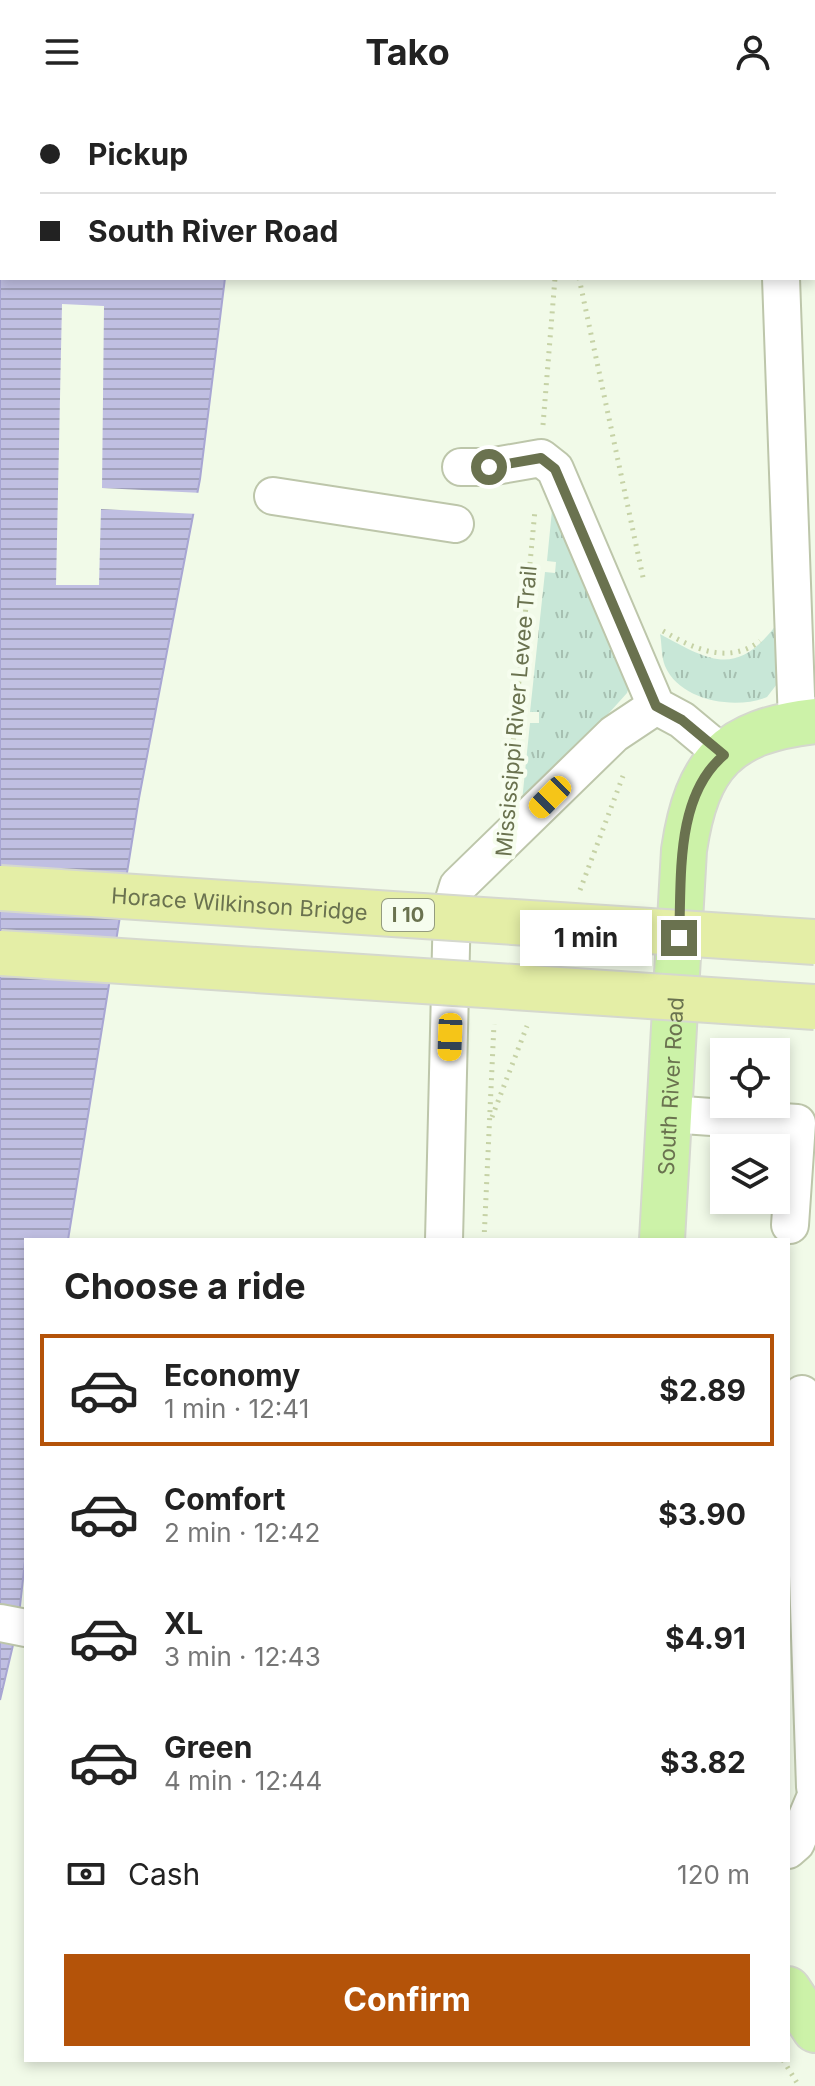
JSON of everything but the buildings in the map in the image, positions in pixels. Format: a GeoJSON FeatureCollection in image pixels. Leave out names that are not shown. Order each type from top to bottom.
{"type":"FeatureCollection","features":[{"type":"Feature","properties":{"kind":"highway","name":"Horace Wilkinson Bridge"},"geometry":{"type":"LineString","coordinates":[[0,888],[815,942]]}},
{"type":"Feature","properties":{"kind":"highway"},"geometry":{"type":"LineString","coordinates":[[0,953],[815,1007]]}},
{"type":"Feature","properties":{"kind":"main road","name":"South River Road"},"geometry":{"type":"LineString","coordinates":[[662,1238],[684,850],[689,818],[702,780],[737,744],[764,730],[806,722]]}},
{"type":"Feature","properties":{"kind":"main road"},"geometry":{"type":"LineString","coordinates":[[790,1992],[815,2030]]}},
{"type":"Feature","properties":{"kind":"lane"},"geometry":{"type":"LineString","coordinates":[[781,280],[806,722]]}},
{"type":"Feature","properties":{"kind":"lane"},"geometry":{"type":"LineString","coordinates":[[461,467],[489,467],[541,458],[555,469],[656,706],[682,720],[724,755]]}},
{"type":"Feature","properties":{"kind":"lane"},"geometry":{"type":"LineString","coordinates":[[273,496],[455,524]]}},
{"type":"Feature","properties":{"kind":"lane"},"geometry":{"type":"LineString","coordinates":[[444,1238],[452,906],[458,886],[614,734],[656,706]]}},
{"type":"Feature","properties":{"kind":"lane"},"geometry":{"type":"LineString","coordinates":[[669,1114],[797,1123],[790,1225]]}},
{"type":"Feature","properties":{"kind":"lane"},"geometry":{"type":"LineString","coordinates":[[802,1394],[815,1787]]}},
{"type":"Feature","properties":{"kind":"lane"},"geometry":{"type":"LineString","coordinates":[[0,1623],[24,1628]]}},
{"type":"Feature","properties":{"kind":"lane"},"geometry":{"type":"LineString","coordinates":[[800,1847],[815,1798]]}},
{"type":"Feature","properties":{"kind":"path","name":"Mississippi River Levee Trail"},"geometry":{"type":"LineString","coordinates":[[503,844],[541,458],[555,280]]}},
{"type":"Feature","properties":{"kind":"path"},"geometry":{"type":"LineString","coordinates":[[651,624],[686,644],[720,654],[735,654],[746,651],[759,641],[801,599]]}},
{"type":"Feature","properties":{"kind":"path"},"geometry":{"type":"LineString","coordinates":[[484,1238],[495,1017]]}},
{"type":"Feature","properties":{"kind":"path"},"geometry":{"type":"LineString","coordinates":[[784,2062],[799,2086]]}},
{"type":"Feature","properties":{"kind":"green space"},"geometry":{"type":"Polygon","coordinates":[[[552,510],[557,511],[629,687],[627,693],[521,811],[530,723],[539,723],[539,712],[530,712],[545,572],[555,573],[556,562],[547,561],[552,510]]]}},
{"type":"Feature","properties":{"kind":"green space"},"geometry":{"type":"Polygon","coordinates":[[[776,625],[777,684],[767,697],[740,703],[710,700],[683,687],[672,678],[665,666],[660,634],[694,652],[722,660],[749,652],[776,625]]]}},
{"type":"Feature","properties":{"kind":"water"},"geometry":{"type":"Polygon","coordinates":[[[0,280],[225,280],[200,479],[139,798],[68,1238],[24,1238],[24,1570],[18,1624],[0,1700],[0,280]]]}},
{"type":"Feature","properties":{"kind":"pier"},"geometry":{"type":"Polygon","coordinates":[[[62,304],[104,306],[102,488],[202,493],[198,514],[101,509],[99,585],[56,585],[62,304]]]}},
{"type":"Feature","properties":{"kind":"route"},"geometry":{"type":"LineString","coordinates":[[489,467],[541,458],[555,469],[656,706],[682,720],[724,755],[702,780],[689,818],[679,938]]}}]}
